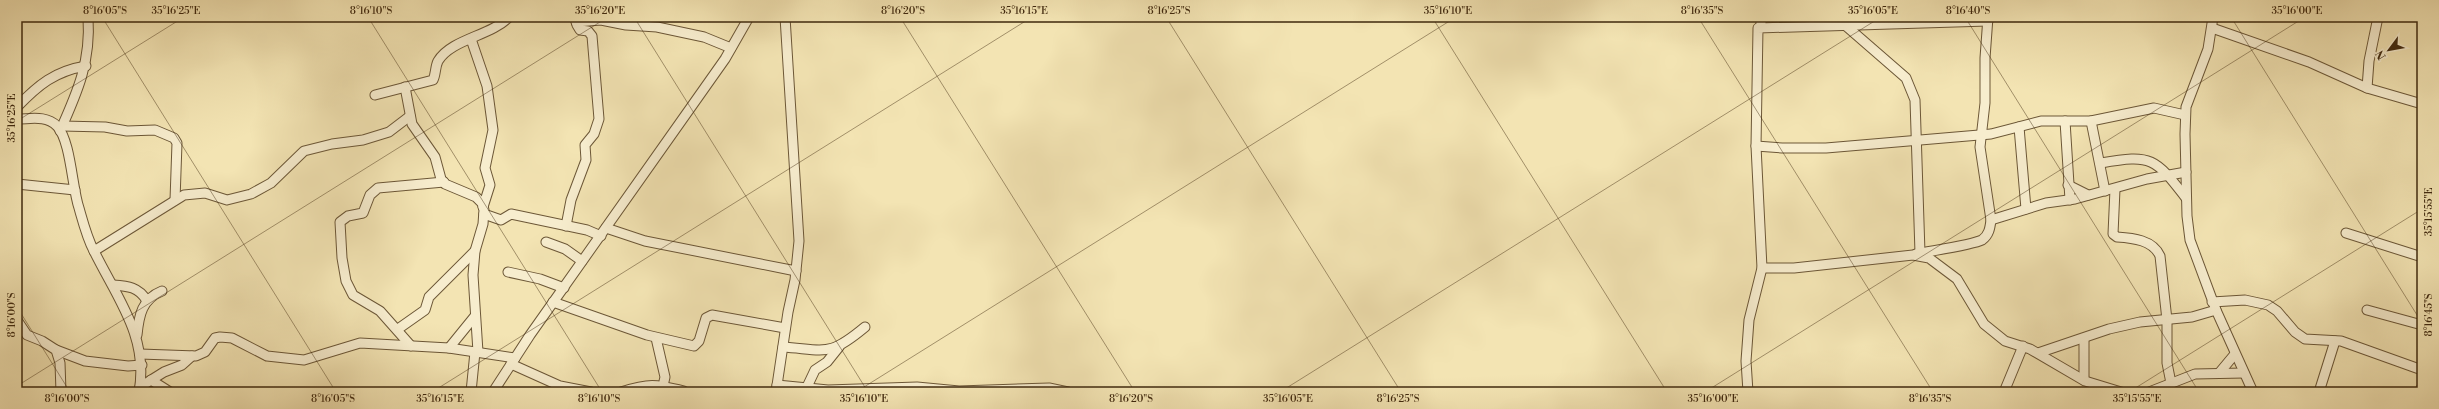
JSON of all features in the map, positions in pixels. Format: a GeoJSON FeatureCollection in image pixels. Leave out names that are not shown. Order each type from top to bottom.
{"type":"FeatureCollection","features":[{"type":"Feature","properties":{"kind":"street"},"geometry":{"type":"LineString","coordinates":[[61,129],[79,88],[86,66],[90,41],[88,17]]}},
{"type":"Feature","properties":{"kind":"street"},"geometry":{"type":"LineString","coordinates":[[375,95],[433,80],[440,59],[471,39],[495,29],[509,17]]}},
{"type":"Feature","properties":{"kind":"street"},"geometry":{"type":"LineString","coordinates":[[493,392],[553,302],[731,48],[749,17]]}},
{"type":"Feature","properties":{"kind":"street"},"geometry":{"type":"LineString","coordinates":[[785,17],[799,241],[796,271],[785,328],[776,389],[918,388],[959,392],[1032,390],[1049,388],[1068,392]]}},
{"type":"Feature","properties":{"kind":"street"},"geometry":{"type":"LineString","coordinates":[[1761,17],[1761,28]]}},
{"type":"Feature","properties":{"kind":"street"},"geometry":{"type":"LineString","coordinates":[[2213,17],[2208,49],[2197,74],[2186,115],[2186,198],[2190,240],[2214,306],[2253,392]]}},
{"type":"Feature","properties":{"kind":"street"},"geometry":{"type":"LineString","coordinates":[[2367,88],[2369,61],[2378,17]]}},
{"type":"Feature","properties":{"kind":"street"},"geometry":{"type":"LineString","coordinates":[[566,226],[571,200],[586,160],[585,145],[594,134],[599,119],[592,36],[588,31],[580,30],[576,20],[609,19],[657,27],[704,37],[731,48]]}},
{"type":"Feature","properties":{"kind":"street"},"geometry":{"type":"LineString","coordinates":[[1748,392],[1746,361],[1749,320],[1762,268],[1756,146],[1758,28],[1845,25],[1885,20],[1988,19],[1985,58],[1985,103],[1981,135],[1981,160],[1991,220],[1989,230],[1982,239],[1916,254],[1802,267],[1762,268]]}},
{"type":"Feature","properties":{"kind":"street"},"geometry":{"type":"LineString","coordinates":[[1845,25],[1906,78],[1915,100],[1916,254]]}},
{"type":"Feature","properties":{"kind":"street"},"geometry":{"type":"LineString","coordinates":[[2212,28],[2309,62],[2367,88],[2422,104]]}},
{"type":"Feature","properties":{"kind":"street"},"geometry":{"type":"LineString","coordinates":[[471,39],[487,86],[493,130],[485,168],[490,185],[475,251],[473,275],[476,352],[471,392]]}},
{"type":"Feature","properties":{"kind":"street"},"geometry":{"type":"LineString","coordinates":[[17,107],[29,93],[47,79],[86,66]]}},
{"type":"Feature","properties":{"kind":"street"},"geometry":{"type":"LineString","coordinates":[[405,87],[412,124],[435,157],[444,182]]}},
{"type":"Feature","properties":{"kind":"street"},"geometry":{"type":"LineString","coordinates":[[1756,146],[1782,148],[1826,148],[1981,135],[2001,133],[2041,121],[2091,121],[2154,108],[2186,115]]}},
{"type":"Feature","properties":{"kind":"street"},"geometry":{"type":"LineString","coordinates":[[94,251],[174,200],[194,192],[227,200],[251,194],[271,183],[304,151],[332,144],[363,140],[389,132],[410,116]]}},
{"type":"Feature","properties":{"kind":"street"},"geometry":{"type":"LineString","coordinates":[[17,120],[44,118],[61,129],[71,167],[75,190],[94,251],[113,285],[137,340],[142,365],[139,390]]}},
{"type":"Feature","properties":{"kind":"street"},"geometry":{"type":"LineString","coordinates":[[2065,121],[2070,200]]}},
{"type":"Feature","properties":{"kind":"street"},"geometry":{"type":"LineString","coordinates":[[2091,121],[2101,163],[2105,191]]}},
{"type":"Feature","properties":{"kind":"street"},"geometry":{"type":"LineString","coordinates":[[61,129],[106,127],[127,131],[155,130],[174,138],[177,143],[174,200]]}},
{"type":"Feature","properties":{"kind":"street"},"geometry":{"type":"LineString","coordinates":[[2020,127],[2026,209]]}},
{"type":"Feature","properties":{"kind":"street"},"geometry":{"type":"LineString","coordinates":[[2101,163],[2132,157],[2147,159],[2161,167],[2186,198]]}},
{"type":"Feature","properties":{"kind":"street"},"geometry":{"type":"LineString","coordinates":[[1991,220],[2026,209],[2186,172]]}},
{"type":"Feature","properties":{"kind":"street"},"geometry":{"type":"LineString","coordinates":[[411,346],[398,329],[380,311],[353,295],[346,281],[342,258],[340,222],[348,216],[363,213],[370,195],[378,188],[444,182],[476,197],[484,211],[501,220],[511,214],[796,271]]}},
{"type":"Feature","properties":{"kind":"street"},"geometry":{"type":"LineString","coordinates":[[17,184],[75,190]]}},
{"type":"Feature","properties":{"kind":"street"},"geometry":{"type":"LineString","coordinates":[[2068,185],[2088,195]]}},
{"type":"Feature","properties":{"kind":"street"},"geometry":{"type":"LineString","coordinates":[[2115,189],[2112,232],[2117,237],[2147,243],[2158,251],[2167,320],[2166,352],[2171,383]]}},
{"type":"Feature","properties":{"kind":"street"},"geometry":{"type":"LineString","coordinates":[[2346,233],[2422,257]]}},
{"type":"Feature","properties":{"kind":"street"},"geometry":{"type":"LineString","coordinates":[[546,242],[565,249],[582,261]]}},
{"type":"Feature","properties":{"kind":"street"},"geometry":{"type":"LineString","coordinates":[[398,329],[425,310],[429,297],[475,251]]}},
{"type":"Feature","properties":{"kind":"street"},"geometry":{"type":"LineString","coordinates":[[1916,254],[1929,258],[1957,279],[1984,324],[2005,341],[2023,346],[2038,353],[2084,380],[2121,392]]}},
{"type":"Feature","properties":{"kind":"street"},"geometry":{"type":"LineString","coordinates":[[508,272],[540,279],[564,288]]}},
{"type":"Feature","properties":{"kind":"street"},"geometry":{"type":"LineString","coordinates":[[113,285],[128,286],[139,290],[146,301]]}},
{"type":"Feature","properties":{"kind":"street"},"geometry":{"type":"LineString","coordinates":[[137,340],[140,312],[146,301],[162,291]]}},
{"type":"Feature","properties":{"kind":"street"},"geometry":{"type":"LineString","coordinates":[[2038,353],[2084,339],[2109,329],[2140,322],[2192,318],[2214,306],[2245,300],[2268,306],[2277,311],[2295,332],[2305,339],[2335,341],[2354,345],[2422,370]]}},
{"type":"Feature","properties":{"kind":"street"},"geometry":{"type":"LineString","coordinates":[[553,302],[656,338],[695,346],[706,318],[712,315],[785,328]]}},
{"type":"Feature","properties":{"kind":"street"},"geometry":{"type":"LineString","coordinates":[[2367,310],[2422,325]]}},
{"type":"Feature","properties":{"kind":"street"},"geometry":{"type":"LineString","coordinates":[[449,348],[475,316]]}},
{"type":"Feature","properties":{"kind":"street"},"geometry":{"type":"LineString","coordinates":[[17,320],[27,335],[42,341],[56,350],[85,361],[142,365]]}},
{"type":"Feature","properties":{"kind":"street"},"geometry":{"type":"LineString","coordinates":[[806,389],[815,370],[826,362],[838,347],[865,327]]}},
{"type":"Feature","properties":{"kind":"street"},"geometry":{"type":"LineString","coordinates":[[140,354],[192,356],[202,354],[215,338],[220,337],[232,338],[267,356],[304,360],[360,343],[449,348],[476,352],[513,361],[560,386],[591,392]]}},
{"type":"Feature","properties":{"kind":"street"},"geometry":{"type":"LineString","coordinates":[[656,338],[665,377],[663,386]]}},
{"type":"Feature","properties":{"kind":"street"},"geometry":{"type":"LineString","coordinates":[[2084,339],[2084,380]]}},
{"type":"Feature","properties":{"kind":"street"},"geometry":{"type":"LineString","coordinates":[[2319,392],[2335,341]]}},
{"type":"Feature","properties":{"kind":"street"},"geometry":{"type":"LineString","coordinates":[[2004,392],[2023,346]]}},
{"type":"Feature","properties":{"kind":"street"},"geometry":{"type":"LineString","coordinates":[[782,347],[823,351],[838,347]]}},
{"type":"Feature","properties":{"kind":"street"},"geometry":{"type":"LineString","coordinates":[[56,350],[60,363],[61,392]]}},
{"type":"Feature","properties":{"kind":"street"},"geometry":{"type":"LineString","coordinates":[[2220,372],[2235,354]]}},
{"type":"Feature","properties":{"kind":"street"},"geometry":{"type":"LineString","coordinates":[[139,390],[150,380],[182,365],[192,356]]}},
{"type":"Feature","properties":{"kind":"street"},"geometry":{"type":"LineString","coordinates":[[2149,392],[2195,374],[2220,372],[2244,373]]}},
{"type":"Feature","properties":{"kind":"street"},"geometry":{"type":"LineString","coordinates":[[150,380],[170,392]]}},
{"type":"Feature","properties":{"kind":"street"},"geometry":{"type":"LineString","coordinates":[[625,391],[643,385],[663,386],[684,391]]}},
{"type":"Feature","properties":{"kind":"street"},"geometry":{"type":"LineString","coordinates":[[2419,392],[2422,387]]}}]}
